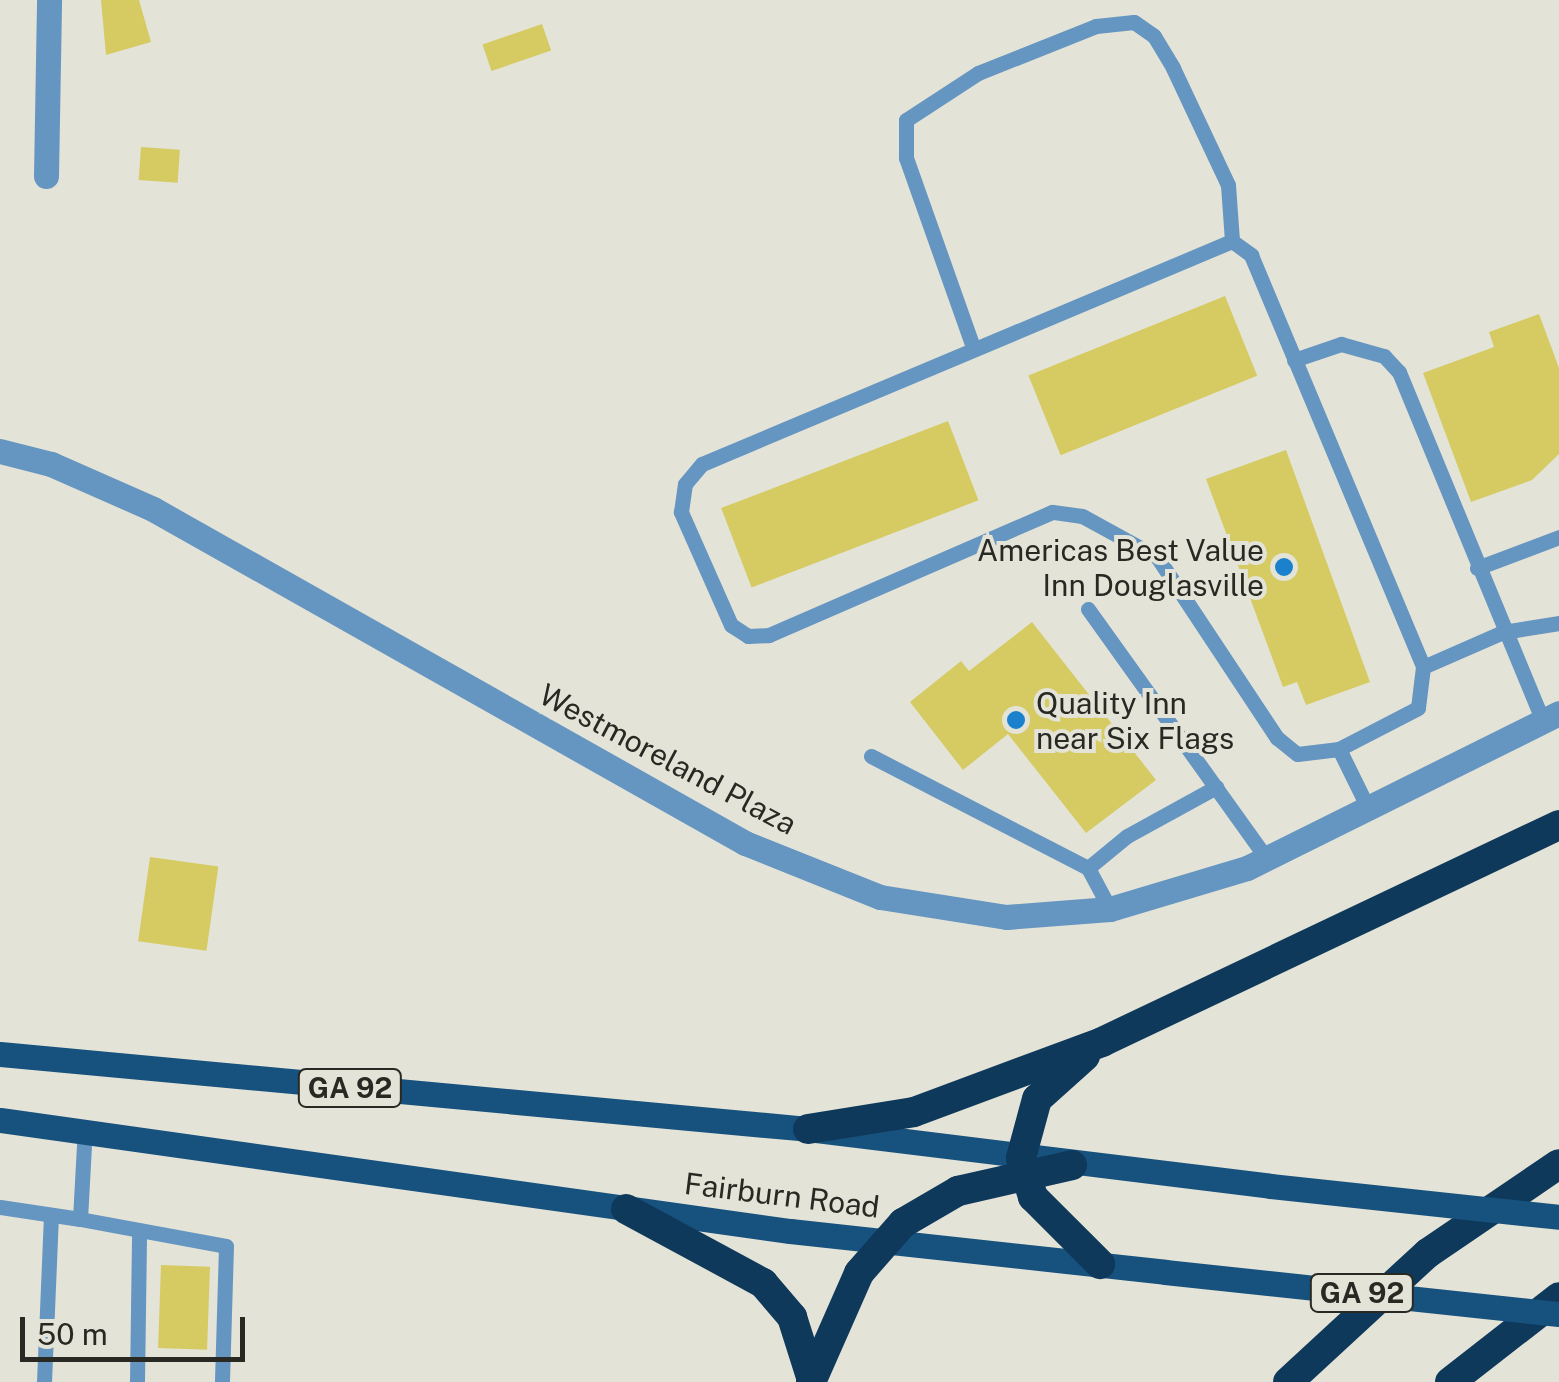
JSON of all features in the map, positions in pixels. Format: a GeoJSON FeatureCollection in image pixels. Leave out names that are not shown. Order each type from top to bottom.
{"type":"FeatureCollection","features":[{"type":"Feature","properties":{"kind":"highway"},"geometry":{"type":"LineString","coordinates":[[808,1129],[914,1112],[1102,1042],[1559,824]]}},
{"type":"Feature","properties":{"kind":"highway"},"geometry":{"type":"LineString","coordinates":[[1100,1264],[1043,1209],[1022,1165],[1037,1099],[1102,1042]]}},
{"type":"Feature","properties":{"kind":"highway"},"geometry":{"type":"LineString","coordinates":[[1288,1382],[1428,1254],[1559,1164]]}},
{"type":"Feature","properties":{"kind":"highway"},"geometry":{"type":"LineString","coordinates":[[812,1381],[860,1273],[885,1240],[924,1207],[1022,1165],[1072,1165]]}},
{"type":"Feature","properties":{"kind":"highway"},"geometry":{"type":"LineString","coordinates":[[626,1209],[763,1283],[792,1317],[812,1381]]}},
{"type":"Feature","properties":{"kind":"highway"},"geometry":{"type":"LineString","coordinates":[[1450,1382],[1559,1297]]}},
{"type":"Feature","properties":{"kind":"main road","name":"GA 92"},"geometry":{"type":"LineString","coordinates":[[0,1054],[808,1129],[1022,1165]]}},
{"type":"Feature","properties":{"kind":"main road","name":"Fairburn Road"},"geometry":{"type":"LineString","coordinates":[[0,1120],[84,1128],[626,1209],[1559,1314]]}},
{"type":"Feature","properties":{"kind":"main road"},"geometry":{"type":"LineString","coordinates":[[1072,1165],[1559,1217]]}},
{"type":"Feature","properties":{"kind":"street"},"geometry":{"type":"LineString","coordinates":[[46,176],[49,0]]}},
{"type":"Feature","properties":{"kind":"street","name":"Westmoreland Plaza"},"geometry":{"type":"LineString","coordinates":[[0,451],[51,464],[152,509],[745,843],[880,897],[1006,917],[1110,910],[1267,859],[1551,717]]}},
{"type":"Feature","properties":{"kind":"lane"},"geometry":{"type":"LineString","coordinates":[[973,346],[906,158],[906,120],[978,73],[1096,26],[1134,22],[1154,36],[1174,68],[1228,185],[1232,241],[1250,255],[1424,667],[1418,708],[1339,749],[1297,754],[1277,738],[1157,557],[1082,516],[1052,512],[769,635],[748,636],[730,625],[681,512],[685,484],[702,464],[973,346],[1232,241]]}},
{"type":"Feature","properties":{"kind":"lane"},"geometry":{"type":"LineString","coordinates":[[1294,360],[1341,344],[1384,356],[1398,372],[1503,632],[1551,717]]}},
{"type":"Feature","properties":{"kind":"lane"},"geometry":{"type":"LineString","coordinates":[[1477,568],[1559,537]]}},
{"type":"Feature","properties":{"kind":"lane"},"geometry":{"type":"LineString","coordinates":[[1088,609],[1267,859]]}},
{"type":"Feature","properties":{"kind":"lane"},"geometry":{"type":"LineString","coordinates":[[1424,667],[1503,632],[1559,623]]}},
{"type":"Feature","properties":{"kind":"lane"},"geometry":{"type":"LineString","coordinates":[[1339,749],[1368,808]]}},
{"type":"Feature","properties":{"kind":"lane"},"geometry":{"type":"LineString","coordinates":[[871,756],[1088,868],[1110,910]]}},
{"type":"Feature","properties":{"kind":"lane"},"geometry":{"type":"LineString","coordinates":[[1088,868],[1126,836],[1216,787]]}},
{"type":"Feature","properties":{"kind":"lane"},"geometry":{"type":"LineString","coordinates":[[80,1219],[84,1128]]}},
{"type":"Feature","properties":{"kind":"lane"},"geometry":{"type":"LineString","coordinates":[[0,1207],[226,1246],[222,1382]]}},
{"type":"Feature","properties":{"kind":"lane"},"geometry":{"type":"LineString","coordinates":[[44,1382],[51,1216]]}},
{"type":"Feature","properties":{"kind":"lane"},"geometry":{"type":"LineString","coordinates":[[137,1382],[139,1232]]}},
{"type":"Feature","properties":{"kind":"building"},"geometry":{"type":"Polygon","coordinates":[[[101,0],[139,0],[151,42],[106,55],[101,0]]]}},
{"type":"Feature","properties":{"kind":"building"},"geometry":{"type":"Polygon","coordinates":[[[542,24],[551,50],[492,71],[482,45],[542,24]]]}},
{"type":"Feature","properties":{"kind":"building"},"geometry":{"type":"Polygon","coordinates":[[[141,147],[180,150],[178,183],[139,180],[141,147]]]}},
{"type":"Feature","properties":{"kind":"building"},"geometry":{"type":"Polygon","coordinates":[[[1225,296],[1257,376],[1061,455],[1028,375],[1225,296]]]}},
{"type":"Feature","properties":{"kind":"building"},"geometry":{"type":"Polygon","coordinates":[[[1539,314],[1559,368],[1559,454],[1532,480],[1471,502],[1423,373],[1494,347],[1489,332],[1539,314]]]}},
{"type":"Feature","properties":{"kind":"building"},"geometry":{"type":"Polygon","coordinates":[[[948,421],[978,500],[752,587],[721,508],[948,421]]]}},
{"type":"Feature","properties":{"kind":"building","name":"Americas Best Value Inn Douglasville"},"geometry":{"type":"Polygon","coordinates":[[[1286,450],[1370,682],[1306,705],[1297,682],[1283,687],[1206,479],[1286,450]]]}},
{"type":"Feature","properties":{"kind":"building","name":"Quality Inn near Six Flags"},"geometry":{"type":"Polygon","coordinates":[[[1032,622],[1156,780],[1086,833],[1008,734],[963,770],[910,702],[961,661],[969,671],[1032,622]]]}},
{"type":"Feature","properties":{"kind":"building"},"geometry":{"type":"Polygon","coordinates":[[[150,857],[218,867],[206,951],[138,941],[150,857]]]}},
{"type":"Feature","properties":{"kind":"building"},"geometry":{"type":"Polygon","coordinates":[[[161,1265],[210,1267],[207,1350],[158,1348],[161,1265]]]}},
{"type":"Feature","properties":{"kind":"place","name":"Americas Best Value Inn Douglasville"},"geometry":{"type":"Point","coordinates":[1284,567]}},
{"type":"Feature","properties":{"kind":"place","name":"Quality Inn near Six Flags"},"geometry":{"type":"Point","coordinates":[1016,720]}}]}
